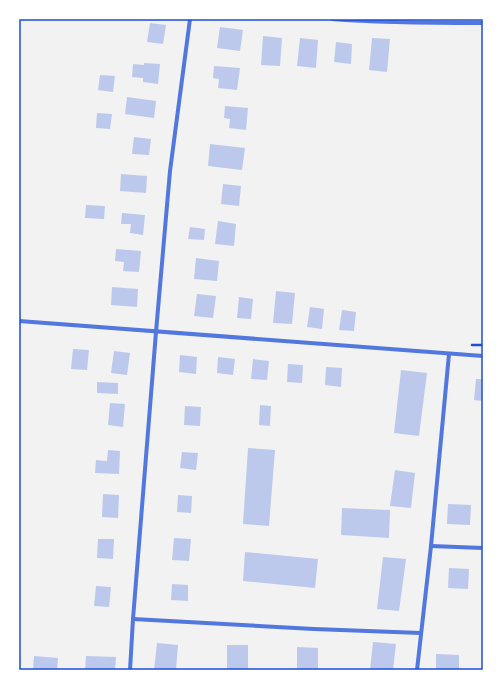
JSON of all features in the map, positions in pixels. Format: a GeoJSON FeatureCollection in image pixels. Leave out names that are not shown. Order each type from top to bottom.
{"type":"FeatureCollection","features":[{"type":"Feature","properties":{"kind":"street"},"geometry":{"type":"LineString","coordinates":[[130,670],[170,171],[190,19]]}},
{"type":"Feature","properties":{"kind":"street"},"geometry":{"type":"LineString","coordinates":[[332,19],[387,22],[483,23]]}},
{"type":"Feature","properties":{"kind":"street"},"geometry":{"type":"LineString","coordinates":[[19,322],[483,356]]}},
{"type":"Feature","properties":{"kind":"street"},"geometry":{"type":"LineString","coordinates":[[417,670],[431,546],[449,354]]}},
{"type":"Feature","properties":{"kind":"street"},"geometry":{"type":"LineString","coordinates":[[431,546],[483,548]]}},
{"type":"Feature","properties":{"kind":"street"},"geometry":{"type":"LineString","coordinates":[[133,620],[421,633]]}},
{"type":"Feature","properties":{"kind":"building"},"geometry":{"type":"Polygon","coordinates":[[[150,23],[166,25],[163,44],[147,42],[150,23]]]}},
{"type":"Feature","properties":{"kind":"building"},"geometry":{"type":"Polygon","coordinates":[[[220,27],[243,30],[240,51],[217,48],[220,27]]]}},
{"type":"Feature","properties":{"kind":"building"},"geometry":{"type":"Polygon","coordinates":[[[263,36],[282,38],[280,66],[261,65],[263,36]]]}},
{"type":"Feature","properties":{"kind":"building"},"geometry":{"type":"Polygon","coordinates":[[[300,38],[318,40],[316,68],[297,66],[300,38]]]}},
{"type":"Feature","properties":{"kind":"building"},"geometry":{"type":"Polygon","coordinates":[[[372,38],[390,39],[387,72],[369,70],[372,38]]]}},
{"type":"Feature","properties":{"kind":"building"},"geometry":{"type":"Polygon","coordinates":[[[336,42],[352,44],[351,64],[334,62],[336,42]]]}},
{"type":"Feature","properties":{"kind":"building"},"geometry":{"type":"Polygon","coordinates":[[[144,63],[160,64],[158,84],[143,82],[143,78],[132,77],[133,64],[144,65],[144,63]]]}},
{"type":"Feature","properties":{"kind":"building"},"geometry":{"type":"Polygon","coordinates":[[[214,66],[240,68],[237,90],[218,88],[219,79],[213,78],[214,66]]]}},
{"type":"Feature","properties":{"kind":"building"},"geometry":{"type":"Polygon","coordinates":[[[100,75],[115,76],[113,92],[98,90],[100,75]]]}},
{"type":"Feature","properties":{"kind":"building"},"geometry":{"type":"Polygon","coordinates":[[[127,97],[156,101],[154,118],[125,114],[127,97]]]}},
{"type":"Feature","properties":{"kind":"building"},"geometry":{"type":"Polygon","coordinates":[[[225,106],[248,108],[246,130],[229,128],[230,119],[224,118],[225,106]]]}},
{"type":"Feature","properties":{"kind":"building"},"geometry":{"type":"Polygon","coordinates":[[[97,113],[112,114],[110,129],[96,128],[97,113]]]}},
{"type":"Feature","properties":{"kind":"building"},"geometry":{"type":"Polygon","coordinates":[[[134,137],[151,139],[149,155],[132,154],[134,137]]]}},
{"type":"Feature","properties":{"kind":"building"},"geometry":{"type":"Polygon","coordinates":[[[210,144],[245,148],[242,170],[208,166],[210,144]]]}},
{"type":"Feature","properties":{"kind":"building"},"geometry":{"type":"Polygon","coordinates":[[[121,174],[147,176],[146,193],[120,191],[121,174]]]}},
{"type":"Feature","properties":{"kind":"building"},"geometry":{"type":"Polygon","coordinates":[[[223,184],[241,186],[239,206],[221,204],[223,184]]]}},
{"type":"Feature","properties":{"kind":"building"},"geometry":{"type":"Polygon","coordinates":[[[86,205],[105,206],[104,219],[85,218],[86,205]]]}},
{"type":"Feature","properties":{"kind":"building"},"geometry":{"type":"Polygon","coordinates":[[[122,213],[145,215],[143,235],[130,233],[131,224],[121,224],[122,213]]]}},
{"type":"Feature","properties":{"kind":"building"},"geometry":{"type":"Polygon","coordinates":[[[218,221],[236,224],[234,246],[215,244],[218,221]]]}},
{"type":"Feature","properties":{"kind":"building"},"geometry":{"type":"Polygon","coordinates":[[[190,227],[205,229],[204,240],[188,239],[190,227]]]}},
{"type":"Feature","properties":{"kind":"building"},"geometry":{"type":"Polygon","coordinates":[[[116,249],[141,251],[139,272],[123,271],[124,262],[115,261],[116,249]]]}},
{"type":"Feature","properties":{"kind":"building"},"geometry":{"type":"Polygon","coordinates":[[[196,258],[219,261],[217,281],[194,279],[196,258]]]}},
{"type":"Feature","properties":{"kind":"building"},"geometry":{"type":"Polygon","coordinates":[[[112,287],[138,289],[137,307],[111,305],[112,287]]]}},
{"type":"Feature","properties":{"kind":"building"},"geometry":{"type":"Polygon","coordinates":[[[276,291],[295,293],[292,324],[273,323],[276,291]]]}},
{"type":"Feature","properties":{"kind":"building"},"geometry":{"type":"Polygon","coordinates":[[[197,294],[216,296],[213,318],[194,316],[197,294]]]}},
{"type":"Feature","properties":{"kind":"building"},"geometry":{"type":"Polygon","coordinates":[[[239,297],[253,299],[251,319],[237,318],[239,297]]]}},
{"type":"Feature","properties":{"kind":"building"},"geometry":{"type":"Polygon","coordinates":[[[310,307],[324,309],[322,329],[307,327],[310,307]]]}},
{"type":"Feature","properties":{"kind":"building"},"geometry":{"type":"Polygon","coordinates":[[[342,310],[356,312],[354,331],[339,330],[342,310]]]}},
{"type":"Feature","properties":{"kind":"building"},"geometry":{"type":"Polygon","coordinates":[[[73,349],[89,350],[87,370],[71,369],[73,349]]]}},
{"type":"Feature","properties":{"kind":"building"},"geometry":{"type":"Polygon","coordinates":[[[114,351],[130,353],[127,375],[111,373],[114,351]]]}},
{"type":"Feature","properties":{"kind":"building"},"geometry":{"type":"Polygon","coordinates":[[[180,355],[197,357],[196,374],[179,372],[180,355]]]}},
{"type":"Feature","properties":{"kind":"building"},"geometry":{"type":"Polygon","coordinates":[[[218,357],[235,359],[233,375],[217,373],[218,357]]]}},
{"type":"Feature","properties":{"kind":"building"},"geometry":{"type":"Polygon","coordinates":[[[253,359],[269,361],[267,380],[251,379],[253,359]]]}},
{"type":"Feature","properties":{"kind":"building"},"geometry":{"type":"Polygon","coordinates":[[[288,364],[303,365],[302,383],[287,382],[288,364]]]}},
{"type":"Feature","properties":{"kind":"building"},"geometry":{"type":"Polygon","coordinates":[[[326,367],[342,368],[341,387],[325,385],[326,367]]]}},
{"type":"Feature","properties":{"kind":"building"},"geometry":{"type":"Polygon","coordinates":[[[401,370],[427,373],[419,436],[394,433],[401,370]]]}},
{"type":"Feature","properties":{"kind":"building"},"geometry":{"type":"Polygon","coordinates":[[[476,379],[483,379],[483,401],[474,400],[476,379]]]}},
{"type":"Feature","properties":{"kind":"building"},"geometry":{"type":"Polygon","coordinates":[[[97,382],[118,383],[118,394],[97,393],[97,382]]]}},
{"type":"Feature","properties":{"kind":"building"},"geometry":{"type":"Polygon","coordinates":[[[110,403],[125,404],[123,427],[108,425],[110,403]]]}},
{"type":"Feature","properties":{"kind":"building"},"geometry":{"type":"Polygon","coordinates":[[[260,405],[271,406],[270,426],[259,425],[260,405]]]}},
{"type":"Feature","properties":{"kind":"building"},"geometry":{"type":"Polygon","coordinates":[[[185,406],[201,407],[200,426],[184,425],[185,406]]]}},
{"type":"Feature","properties":{"kind":"building"},"geometry":{"type":"Polygon","coordinates":[[[248,448],[275,450],[269,526],[243,524],[248,448]]]}},
{"type":"Feature","properties":{"kind":"building"},"geometry":{"type":"Polygon","coordinates":[[[108,450],[120,451],[119,474],[95,473],[96,460],[107,461],[108,450]]]}},
{"type":"Feature","properties":{"kind":"building"},"geometry":{"type":"Polygon","coordinates":[[[182,452],[198,453],[196,470],[180,468],[182,452]]]}},
{"type":"Feature","properties":{"kind":"building"},"geometry":{"type":"Polygon","coordinates":[[[395,470],[415,473],[411,508],[390,506],[395,470]]]}},
{"type":"Feature","properties":{"kind":"building"},"geometry":{"type":"Polygon","coordinates":[[[103,494],[119,495],[118,518],[102,517],[103,494]]]}},
{"type":"Feature","properties":{"kind":"building"},"geometry":{"type":"Polygon","coordinates":[[[178,495],[192,496],[191,513],[177,512],[178,495]]]}},
{"type":"Feature","properties":{"kind":"building"},"geometry":{"type":"Polygon","coordinates":[[[448,504],[471,505],[470,525],[447,524],[448,504]]]}},
{"type":"Feature","properties":{"kind":"building"},"geometry":{"type":"Polygon","coordinates":[[[342,508],[390,510],[389,538],[341,535],[342,508]]]}},
{"type":"Feature","properties":{"kind":"building"},"geometry":{"type":"Polygon","coordinates":[[[174,538],[191,539],[189,561],[172,560],[174,538]]]}},
{"type":"Feature","properties":{"kind":"building"},"geometry":{"type":"Polygon","coordinates":[[[98,539],[114,539],[113,559],[97,558],[98,539]]]}},
{"type":"Feature","properties":{"kind":"building"},"geometry":{"type":"Polygon","coordinates":[[[245,552],[318,559],[315,588],[243,581],[245,552]]]}},
{"type":"Feature","properties":{"kind":"building"},"geometry":{"type":"Polygon","coordinates":[[[383,557],[406,559],[399,611],[377,609],[383,557]]]}},
{"type":"Feature","properties":{"kind":"building"},"geometry":{"type":"Polygon","coordinates":[[[449,568],[469,569],[468,589],[448,588],[449,568]]]}},
{"type":"Feature","properties":{"kind":"building"},"geometry":{"type":"Polygon","coordinates":[[[172,584],[188,585],[188,601],[171,600],[172,584]]]}},
{"type":"Feature","properties":{"kind":"building"},"geometry":{"type":"Polygon","coordinates":[[[96,586],[111,587],[109,607],[94,606],[96,586]]]}},
{"type":"Feature","properties":{"kind":"building"},"geometry":{"type":"Polygon","coordinates":[[[373,642],[396,644],[393,670],[370,670],[373,642]]]}},
{"type":"Feature","properties":{"kind":"building"},"geometry":{"type":"Polygon","coordinates":[[[157,643],[178,645],[176,670],[154,670],[157,643]]]}},
{"type":"Feature","properties":{"kind":"building"},"geometry":{"type":"Polygon","coordinates":[[[227,645],[248,645],[248,670],[227,670],[227,645]]]}},
{"type":"Feature","properties":{"kind":"building"},"geometry":{"type":"Polygon","coordinates":[[[297,647],[318,648],[318,670],[297,670],[297,647]]]}},
{"type":"Feature","properties":{"kind":"building"},"geometry":{"type":"Polygon","coordinates":[[[436,654],[459,655],[459,670],[436,670],[436,654]]]}},
{"type":"Feature","properties":{"kind":"building"},"geometry":{"type":"Polygon","coordinates":[[[34,656],[58,658],[57,670],[33,670],[34,656]]]}},
{"type":"Feature","properties":{"kind":"building"},"geometry":{"type":"Polygon","coordinates":[[[86,656],[116,657],[115,670],[85,670],[86,656]]]}}]}
